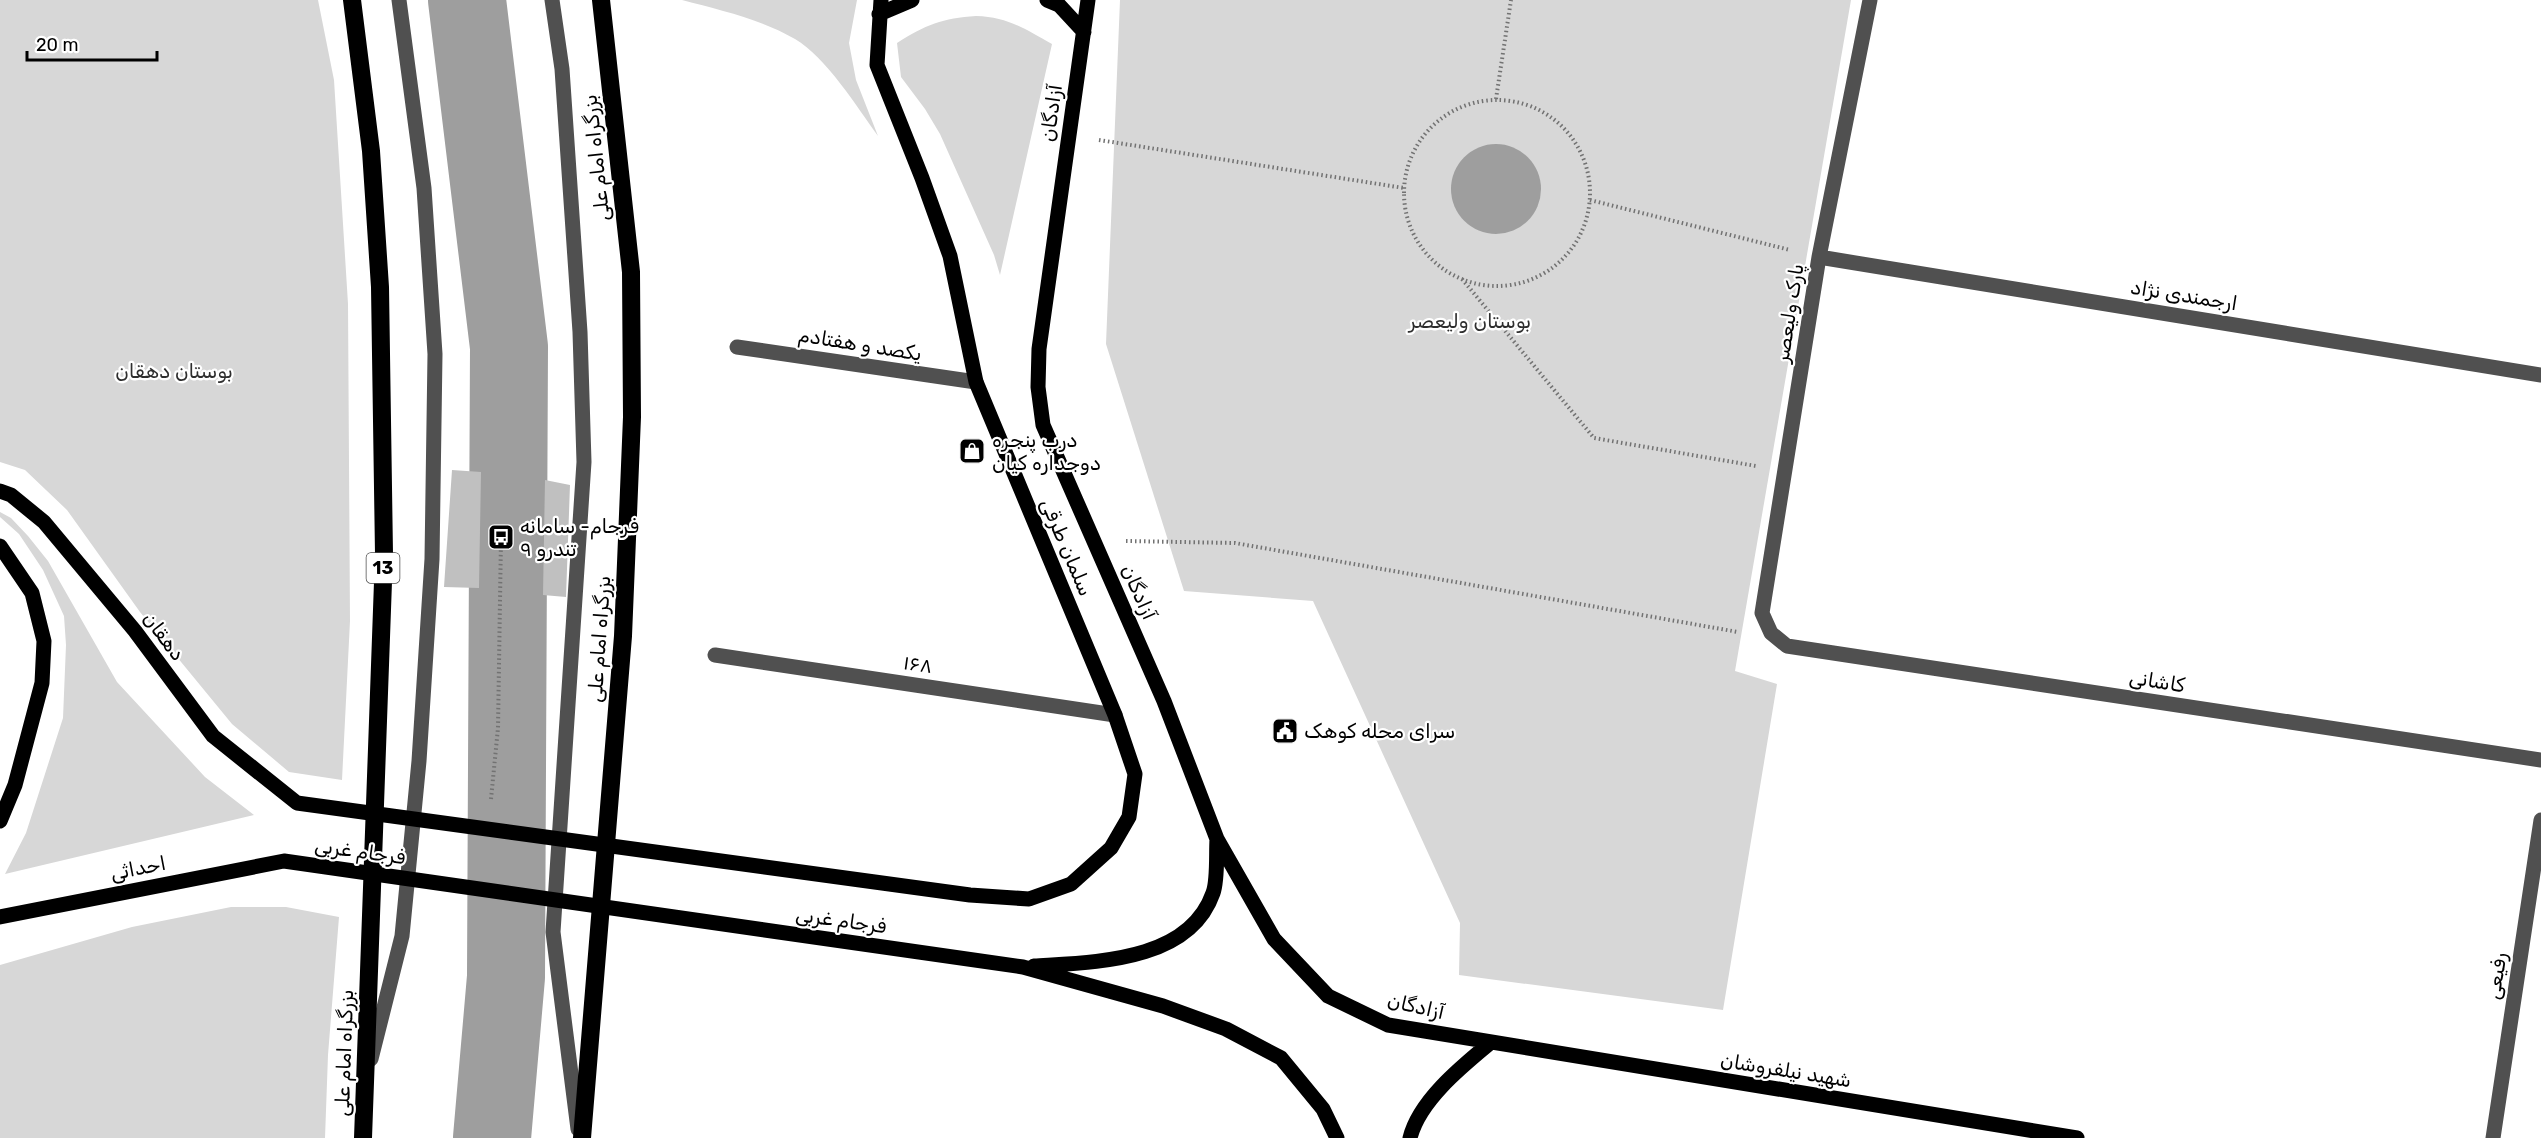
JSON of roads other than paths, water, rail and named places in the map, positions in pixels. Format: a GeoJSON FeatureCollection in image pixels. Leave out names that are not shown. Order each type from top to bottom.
{"type":"FeatureCollection","features":[{"type":"Feature","properties":{"kind":"highway","name":"بزرگراه امام علی"},"geometry":{"type":"LineString","coordinates":[[352,0],[371,151],[380,287],[384,554],[363,1138]]}},
{"type":"Feature","properties":{"kind":"highway","name":"بزرگراه امام علی"},"geometry":{"type":"LineString","coordinates":[[580,1138],[623,636],[632,417],[630,272],[601,0]]}},
{"type":"Feature","properties":{"kind":"main road"},"geometry":{"type":"LineString","coordinates":[[880,7],[912,0]]}},
{"type":"Feature","properties":{"kind":"main road"},"geometry":{"type":"LineString","coordinates":[[1047,0],[1059,4],[1084,32]]}},
{"type":"Feature","properties":{"kind":"main road","name":"آزادگان"},"geometry":{"type":"LineString","coordinates":[[1088,0],[1039,349],[1038,387],[1043,425],[1164,701],[1217,838],[1274,939],[1328,996],[1388,1025],[1490,1043]]}},
{"type":"Feature","properties":{"kind":"main road","name":"سلمان طرقی"},"geometry":{"type":"LineString","coordinates":[[880,7],[877,65],[950,256],[976,382],[1115,715],[1135,774],[1130,817],[1111,848],[1071,884]]}},
{"type":"Feature","properties":{"kind":"main road","name":"دهقان"},"geometry":{"type":"LineString","coordinates":[[0,491],[11,495],[44,522],[135,631],[213,736],[297,803]]}},
{"type":"Feature","properties":{"kind":"main road"},"geometry":{"type":"LineString","coordinates":[[0,546],[32,592],[44,641],[42,683],[15,785],[0,821]]}},
{"type":"Feature","properties":{"kind":"main road","name":"فرجام غربی"},"geometry":{"type":"LineString","coordinates":[[297,803],[970,895],[1029,899],[1071,884]]}},
{"type":"Feature","properties":{"kind":"main road"},"geometry":{"type":"LineString","coordinates":[[1023,967],[1091,962],[1153,950],[1194,927],[1214,892],[1217,838]]}},
{"type":"Feature","properties":{"kind":"main road","name":"فرجام غربی"},"geometry":{"type":"LineString","coordinates":[[284,861],[1023,967],[1163,1006],[1226,1029],[1281,1058],[1323,1109],[1337,1138]]}},
{"type":"Feature","properties":{"kind":"main road","name":"احداثی"},"geometry":{"type":"LineString","coordinates":[[0,917],[284,861]]}},
{"type":"Feature","properties":{"kind":"main road"},"geometry":{"type":"LineString","coordinates":[[1410,1138],[1414,1123],[1452,1074],[1490,1043]]}},
{"type":"Feature","properties":{"kind":"main road","name":"شهید نیلفروشان"},"geometry":{"type":"LineString","coordinates":[[1490,1043],[2077,1138]]}},
{"type":"Feature","properties":{"kind":"street"},"geometry":{"type":"LineString","coordinates":[[365,1079],[402,936],[419,761],[432,559],[435,354],[424,188],[399,0]]}},
{"type":"Feature","properties":{"kind":"street"},"geometry":{"type":"LineString","coordinates":[[552,0],[562,69],[579,309],[584,462],[553,932],[580,1138]]}},
{"type":"Feature","properties":{"kind":"street","name":"پارک ولیعصر"},"geometry":{"type":"LineString","coordinates":[[1774,636],[1762,613],[1820,257],[1870,0]]}},
{"type":"Feature","properties":{"kind":"street","name":"ارجمندی نژاد"},"geometry":{"type":"LineString","coordinates":[[1820,257],[2541,375]]}},
{"type":"Feature","properties":{"kind":"street","name":"یکصد و هفتادم"},"geometry":{"type":"LineString","coordinates":[[737,347],[976,382]]}},
{"type":"Feature","properties":{"kind":"street","name":"کاشانی"},"geometry":{"type":"LineString","coordinates":[[1774,636],[1787,646],[2541,760]]}},
{"type":"Feature","properties":{"kind":"street","name":"۱۶۸"},"geometry":{"type":"LineString","coordinates":[[715,655],[1115,715]]}},
{"type":"Feature","properties":{"kind":"street","name":"رفیعی"},"geometry":{"type":"LineString","coordinates":[[2493,1138],[2541,820]]}},
{"type":"Feature","properties":{"kind":"waterway"},"geometry":{"type":"LineString","coordinates":[[467,0],[509,347],[506,977],[492,1138]]}},
{"type":"Feature","properties":{"kind":"place","name":"درب پنجره دوجداره کیان"},"geometry":{"type":"Point","coordinates":[972,451]}},
{"type":"Feature","properties":{"kind":"place","name":"فرجام- سامانه ۹ تندرو"},"geometry":{"type":"Point","coordinates":[501,537]}},
{"type":"Feature","properties":{"kind":"place","name":"سرای محله کوهک"},"geometry":{"type":"Point","coordinates":[1285,731]}},
{"type":"Feature","properties":{"kind":"park label","name":"بوستان ولیعصر"},"geometry":{"type":"Point","coordinates":[1470,321]}},
{"type":"Feature","properties":{"kind":"park label","name":"بوستان دهقان"},"geometry":{"type":"Point","coordinates":[174,371]}}]}
